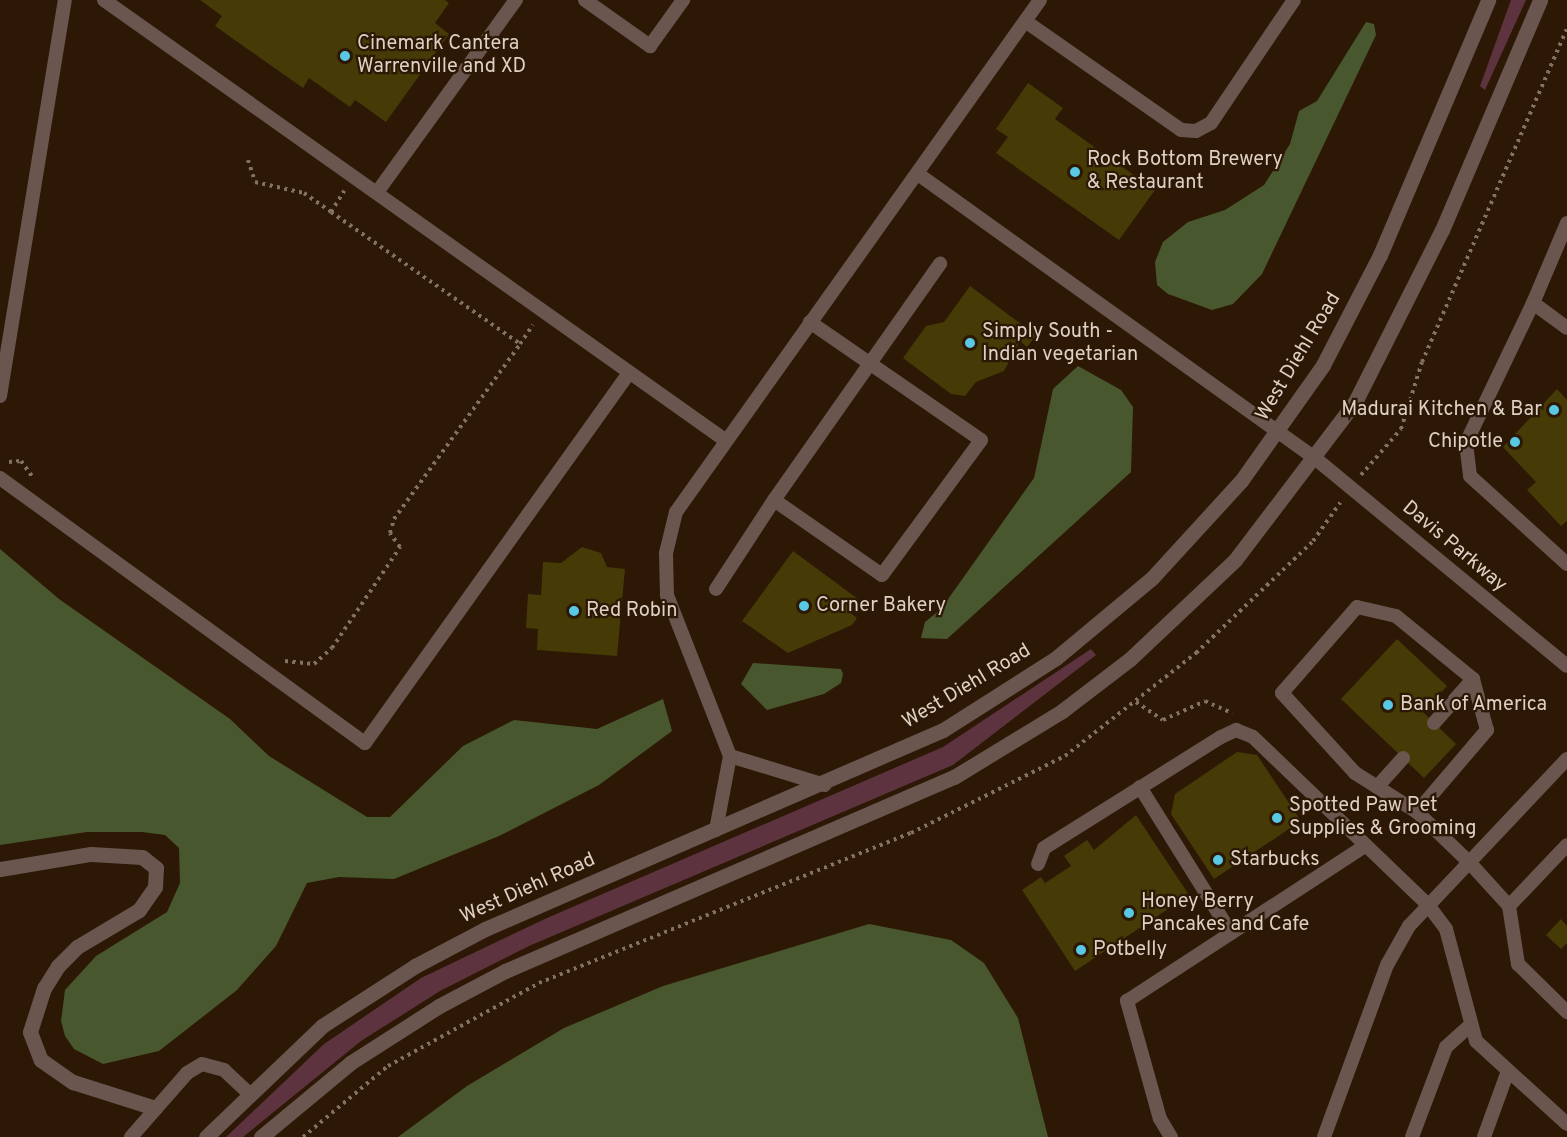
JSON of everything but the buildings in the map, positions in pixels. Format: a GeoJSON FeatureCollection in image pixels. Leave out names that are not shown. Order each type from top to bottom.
{"type":"FeatureCollection","features":[{"type":"Feature","properties":{"kind":"street","name":"West Diehl Road"},"geometry":{"type":"LineString","coordinates":[[206,1137],[248,1092],[322,1026],[415,966],[485,929],[825,784],[943,730],[1056,658],[1180,552],[1279,434],[1323,364],[1380,255],[1488,0]]}},
{"type":"Feature","properties":{"kind":"street"},"geometry":{"type":"LineString","coordinates":[[261,1137],[350,1063],[505,971],[879,812],[993,756],[1122,665],[1197,599],[1266,525],[1316,459],[1355,402],[1442,230],[1540,0]]}},
{"type":"Feature","properties":{"kind":"street"},"geometry":{"type":"LineString","coordinates":[[0,869],[91,854],[142,857],[156,868],[155,887],[140,910],[76,947],[58,966],[44,988],[30,1032],[41,1060],[73,1082],[155,1108]]}},
{"type":"Feature","properties":{"kind":"lane"},"geometry":{"type":"LineString","coordinates":[[0,396],[65,0]]}},
{"type":"Feature","properties":{"kind":"lane"},"geometry":{"type":"LineString","coordinates":[[104,0],[378,191],[725,440]]}},
{"type":"Feature","properties":{"kind":"lane"},"geometry":{"type":"LineString","coordinates":[[378,191],[516,0]]}},
{"type":"Feature","properties":{"kind":"lane"},"geometry":{"type":"LineString","coordinates":[[585,0],[650,46],[683,0]]}},
{"type":"Feature","properties":{"kind":"lane"},"geometry":{"type":"LineString","coordinates":[[716,831],[730,756],[673,617],[664,573],[676,512],[1040,0]]}},
{"type":"Feature","properties":{"kind":"lane"},"geometry":{"type":"LineString","coordinates":[[1024,21],[1181,130],[1196,131],[1211,123],[1294,0]]}},
{"type":"Feature","properties":{"kind":"lane","name":"Davis Parkway"},"geometry":{"type":"LineString","coordinates":[[918,174],[1316,459],[1567,666]]}},
{"type":"Feature","properties":{"kind":"lane"},"geometry":{"type":"LineString","coordinates":[[1567,223],[1533,303],[1466,443],[1470,476],[1567,564]]}},
{"type":"Feature","properties":{"kind":"lane"},"geometry":{"type":"LineString","coordinates":[[716,589],[867,365],[940,264]]}},
{"type":"Feature","properties":{"kind":"lane"},"geometry":{"type":"LineString","coordinates":[[1533,303],[1567,328]]}},
{"type":"Feature","properties":{"kind":"lane"},"geometry":{"type":"LineString","coordinates":[[774,500],[882,575],[981,440],[867,365],[810,322]]}},
{"type":"Feature","properties":{"kind":"lane"},"geometry":{"type":"LineString","coordinates":[[0,478],[365,743],[629,373]]}},
{"type":"Feature","properties":{"kind":"lane"},"geometry":{"type":"LineString","coordinates":[[1418,812],[1487,730],[1473,679],[1396,616],[1357,607],[1282,693],[1355,773],[1418,812],[1469,862],[1509,906],[1518,964],[1567,1012]]}},
{"type":"Feature","properties":{"kind":"lane"},"geometry":{"type":"LineString","coordinates":[[1434,723],[1473,679]]}},
{"type":"Feature","properties":{"kind":"lane"},"geometry":{"type":"LineString","coordinates":[[1038,864],[1044,848],[1236,730],[1252,737],[1428,905],[1446,929],[1455,953],[1468,1027],[1508,1071],[1567,1124]]}},
{"type":"Feature","properties":{"kind":"lane"},"geometry":{"type":"LineString","coordinates":[[730,756],[825,784]]}},
{"type":"Feature","properties":{"kind":"lane"},"geometry":{"type":"LineString","coordinates":[[1377,787],[1403,758]]}},
{"type":"Feature","properties":{"kind":"lane"},"geometry":{"type":"LineString","coordinates":[[1324,1137],[1387,965],[1428,905],[1567,759]]}},
{"type":"Feature","properties":{"kind":"lane"},"geometry":{"type":"LineString","coordinates":[[1140,787],[1231,933]]}},
{"type":"Feature","properties":{"kind":"lane"},"geometry":{"type":"LineString","coordinates":[[1171,1137],[1160,1119],[1127,1001],[1366,845]]}},
{"type":"Feature","properties":{"kind":"lane"},"geometry":{"type":"LineString","coordinates":[[1509,906],[1567,845]]}},
{"type":"Feature","properties":{"kind":"lane"},"geometry":{"type":"LineString","coordinates":[[1412,1137],[1446,1047],[1468,1027]]}},
{"type":"Feature","properties":{"kind":"lane"},"geometry":{"type":"LineString","coordinates":[[131,1137],[155,1108],[202,1064],[224,1070],[248,1092]]}},
{"type":"Feature","properties":{"kind":"lane"},"geometry":{"type":"LineString","coordinates":[[1484,1137],[1508,1071]]}},
{"type":"Feature","properties":{"kind":"path"},"geometry":{"type":"LineString","coordinates":[[1374,456],[1401,429],[1422,362],[1567,29]]}},
{"type":"Feature","properties":{"kind":"path"},"geometry":{"type":"LineString","coordinates":[[248,160],[255,182],[304,193],[520,344]]}},
{"type":"Feature","properties":{"kind":"path"},"geometry":{"type":"LineString","coordinates":[[331,212],[354,176]]}},
{"type":"Feature","properties":{"kind":"path"},"geometry":{"type":"LineString","coordinates":[[261,668],[273,650],[299,666],[314,664],[332,648],[400,547],[391,525],[543,311]]}},
{"type":"Feature","properties":{"kind":"path"},"geometry":{"type":"LineString","coordinates":[[1136,702],[1162,720],[1196,703],[1217,703],[1238,722]]}},
{"type":"Feature","properties":{"kind":"shaded area"},"geometry":{"type":"Polygon","coordinates":[[[1511,0],[1526,0],[1485,90],[1480,86],[1511,0]]]}},
{"type":"Feature","properties":{"kind":"shaded area"},"geometry":{"type":"Polygon","coordinates":[[[1366,22],[1374,24],[1376,35],[1262,274],[1233,304],[1212,310],[1168,294],[1157,285],[1155,262],[1163,242],[1188,222],[1225,210],[1264,185],[1290,144],[1299,111],[1317,101],[1366,22]]]}},
{"type":"Feature","properties":{"kind":"shaded area"},"geometry":{"type":"Polygon","coordinates":[[[1078,366],[1121,390],[1133,407],[1131,472],[947,639],[921,638],[925,622],[941,609],[1034,478],[1053,389],[1078,366]]]}},
{"type":"Feature","properties":{"kind":"shaded area"},"geometry":{"type":"Polygon","coordinates":[[[0,549],[59,599],[230,719],[269,756],[367,817],[390,817],[463,746],[514,720],[597,729],[663,699],[672,731],[599,785],[499,836],[394,879],[339,877],[307,883],[276,946],[237,990],[159,1051],[103,1064],[74,1049],[65,1036],[61,1021],[65,990],[96,956],[167,912],[180,883],[179,848],[165,835],[142,832],[87,832],[0,845],[0,549]]]}},
{"type":"Feature","properties":{"kind":"shaded area"},"geometry":{"type":"Polygon","coordinates":[[[1091,649],[1096,655],[953,765],[529,946],[440,991],[361,1041],[243,1137],[226,1137],[324,1044],[421,978],[547,918],[943,747],[1091,649]]]}},
{"type":"Feature","properties":{"kind":"shaded area"},"geometry":{"type":"Polygon","coordinates":[[[753,663],[841,669],[843,674],[841,683],[824,694],[767,710],[741,684],[753,663]]]}},
{"type":"Feature","properties":{"kind":"shaded area"},"geometry":{"type":"Polygon","coordinates":[[[869,924],[951,940],[984,963],[1018,1018],[1048,1137],[398,1137],[467,1086],[564,1028],[663,986],[869,924]]]}},
{"type":"Feature","properties":{"kind":"place","name":"Cinemark Cantera Warrenville and XD"},"geometry":{"type":"Point","coordinates":[345,56]}},
{"type":"Feature","properties":{"kind":"place","name":"Rock Bottom Brewery & Restaurant"},"geometry":{"type":"Point","coordinates":[1075,172]}},
{"type":"Feature","properties":{"kind":"place","name":"Simply South - Indian vegetarian"},"geometry":{"type":"Point","coordinates":[970,343]}},
{"type":"Feature","properties":{"kind":"place","name":"Madurai Kitchen & Bar"},"geometry":{"type":"Point","coordinates":[1554,410]}},
{"type":"Feature","properties":{"kind":"place","name":"Chipotle"},"geometry":{"type":"Point","coordinates":[1515,442]}},
{"type":"Feature","properties":{"kind":"place","name":"Corner Bakery"},"geometry":{"type":"Point","coordinates":[804,606]}},
{"type":"Feature","properties":{"kind":"place","name":"Red Robin"},"geometry":{"type":"Point","coordinates":[574,611]}},
{"type":"Feature","properties":{"kind":"place","name":"Bank of America"},"geometry":{"type":"Point","coordinates":[1388,705]}},
{"type":"Feature","properties":{"kind":"place","name":"Spotted Paw Pet Supplies & Grooming"},"geometry":{"type":"Point","coordinates":[1277,818]}},
{"type":"Feature","properties":{"kind":"place","name":"Starbucks"},"geometry":{"type":"Point","coordinates":[1218,860]}},
{"type":"Feature","properties":{"kind":"place","name":"Honey Berry Pancakes and Cafe"},"geometry":{"type":"Point","coordinates":[1129,913]}},
{"type":"Feature","properties":{"kind":"place","name":"Potbelly"},"geometry":{"type":"Point","coordinates":[1081,950]}}]}
